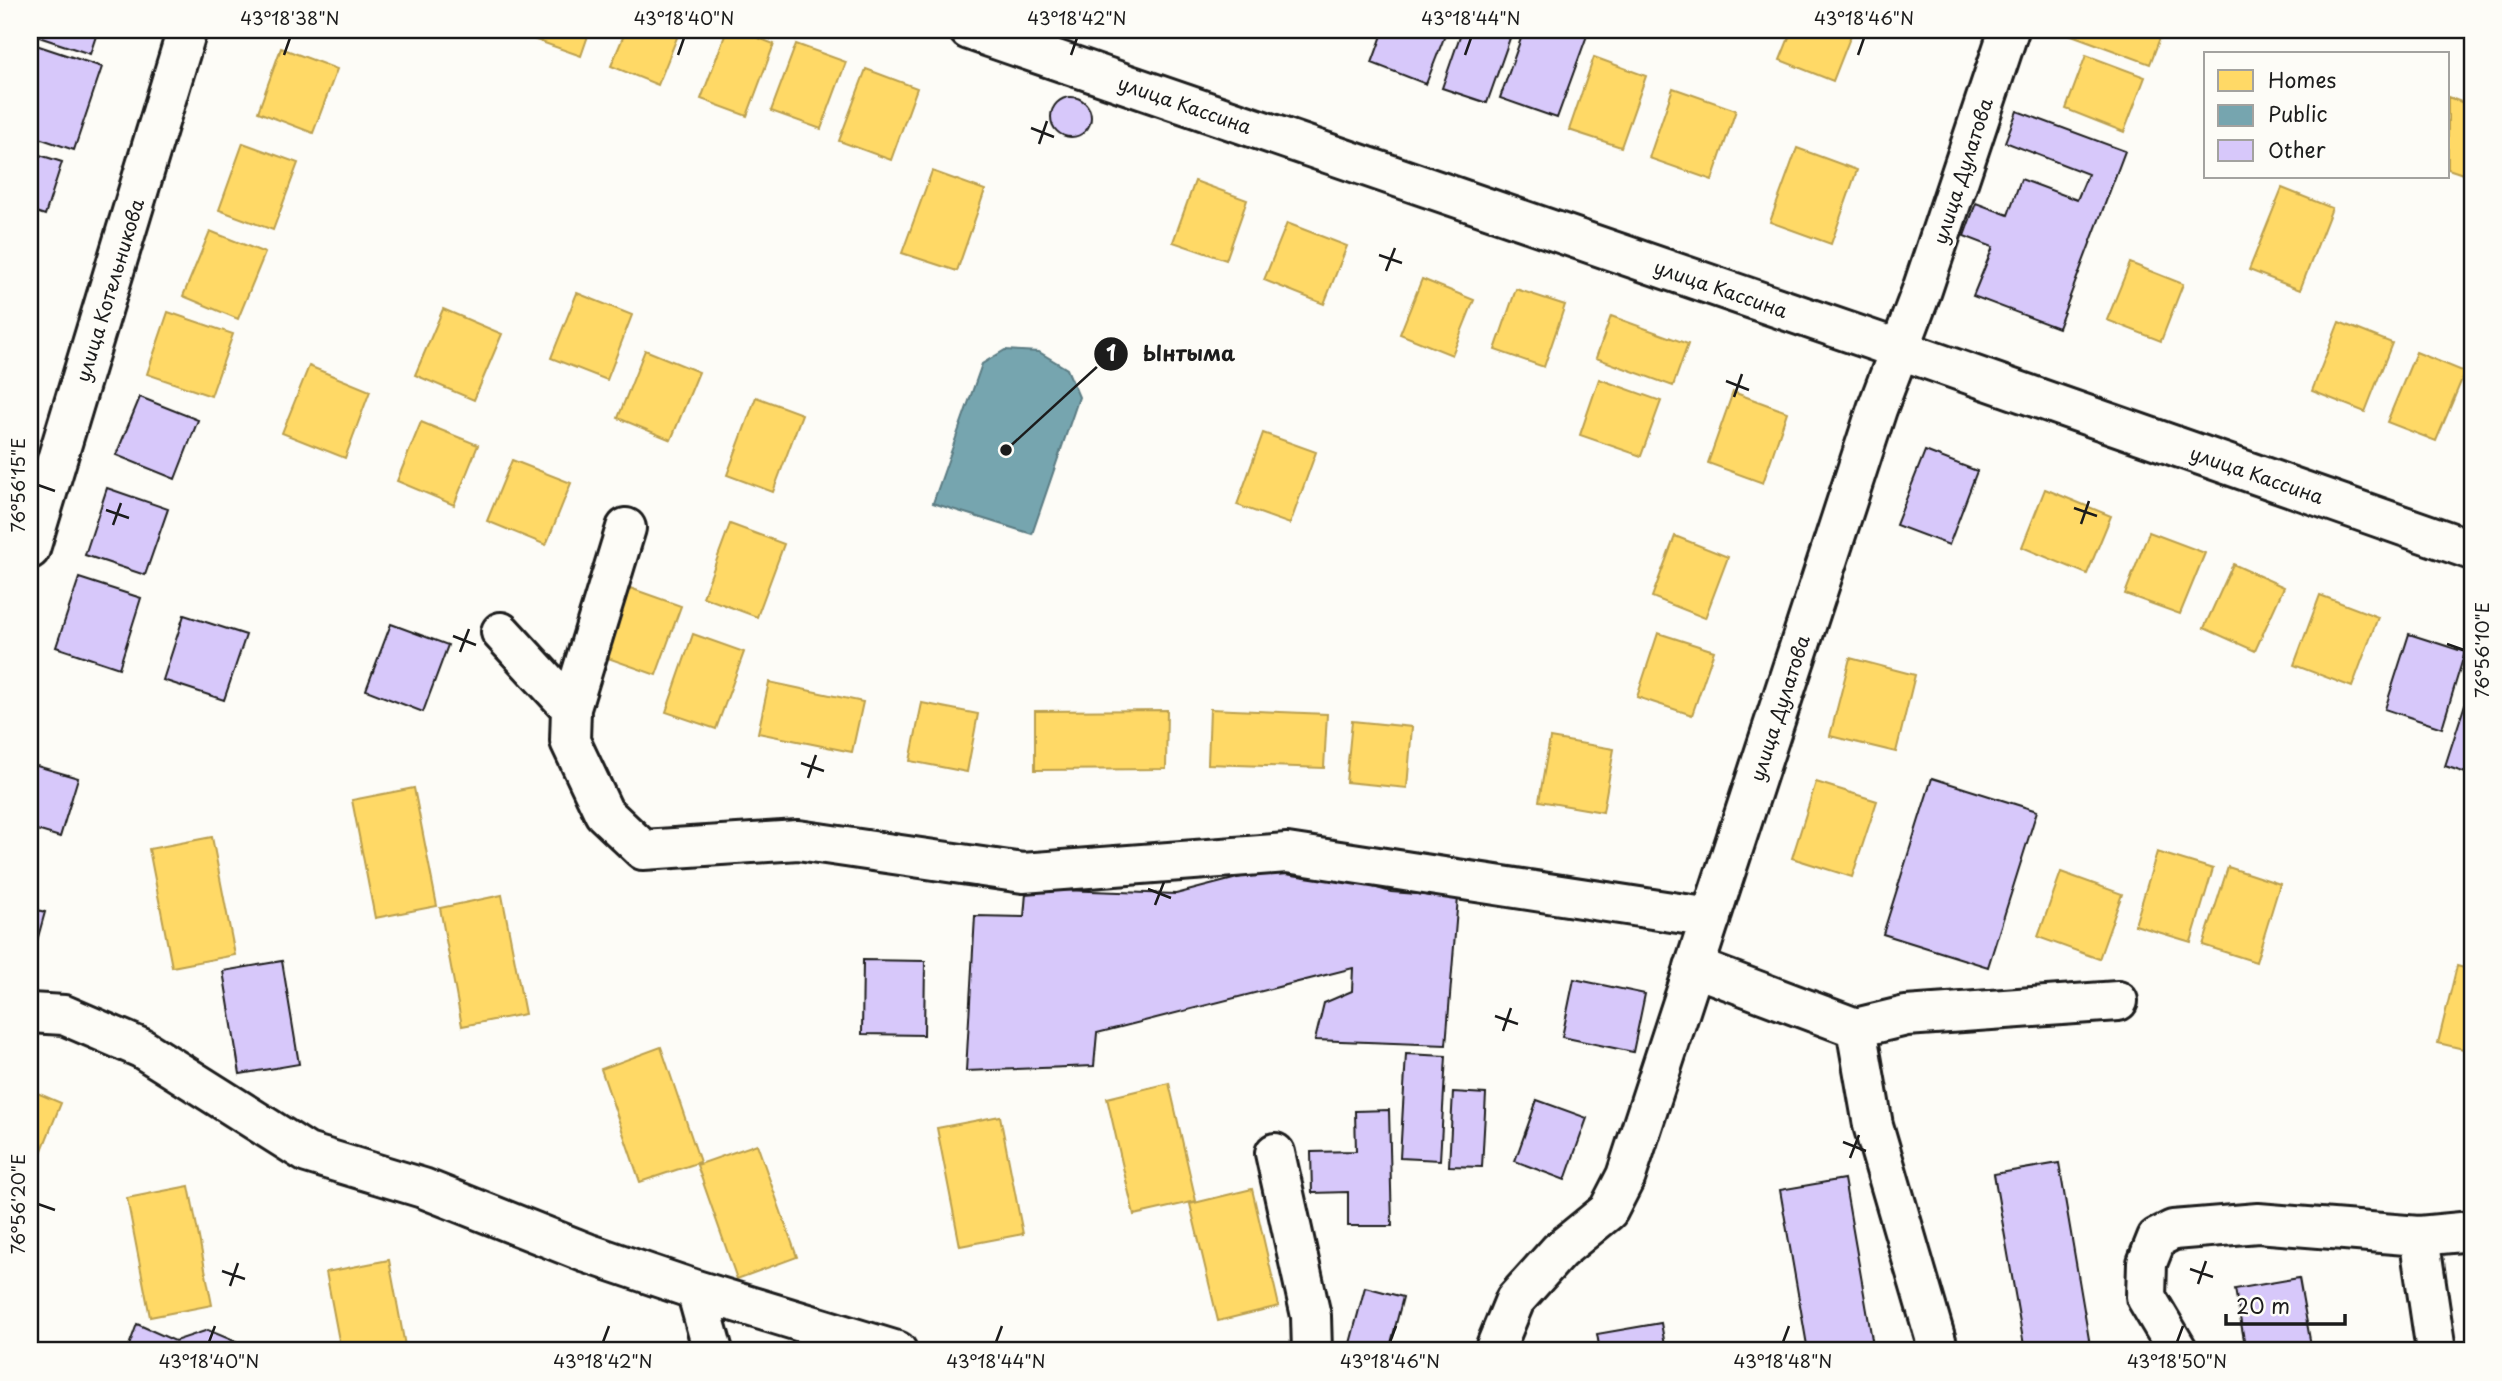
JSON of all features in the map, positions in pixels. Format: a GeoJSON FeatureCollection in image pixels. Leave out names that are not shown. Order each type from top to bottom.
{"type":"FeatureCollection","features":[{"type":"Feature","properties":{"kind":"street","name":"улица Котельникова"},"geometry":{"type":"LineString","coordinates":[[30,549],[187,30]]}},
{"type":"Feature","properties":{"kind":"street","name":"улица Кассина"},"geometry":{"type":"LineString","coordinates":[[969,30],[1901,350],[2472,550]]}},
{"type":"Feature","properties":{"kind":"street","name":"улица Дулатова"},"geometry":{"type":"LineString","coordinates":[[1494,1351],[1515,1300],[1559,1251],[1608,1211],[1626,1176],[1877,409],[1901,350],[2009,30]]}},
{"type":"Feature","properties":{"kind":"street"},"geometry":{"type":"LineString","coordinates":[[626,527],[571,708],[569,741],[604,813],[643,850],[798,840],[1023,873],[1287,853],[1711,918]]}},
{"type":"Feature","properties":{"kind":"street"},"geometry":{"type":"LineString","coordinates":[[501,632],[571,708]]}},
{"type":"Feature","properties":{"kind":"street"},"geometry":{"type":"LineString","coordinates":[[1694,967],[1856,1028],[1906,1016],[2118,1001]]}},
{"type":"Feature","properties":{"kind":"street"},"geometry":{"type":"LineString","coordinates":[[30,1013],[64,1014],[141,1048],[307,1153],[423,1188],[587,1254],[897,1351]]}},
{"type":"Feature","properties":{"kind":"street"},"geometry":{"type":"LineString","coordinates":[[1856,1028],[1872,1125],[1939,1351]]}},
{"type":"Feature","properties":{"kind":"street"},"geometry":{"type":"LineString","coordinates":[[1275,1153],[1311,1316],[1312,1351]]}},
{"type":"Feature","properties":{"kind":"street"},"geometry":{"type":"LineString","coordinates":[[2178,1351],[2146,1297],[2147,1263],[2157,1238],[2173,1230],[2258,1223],[2420,1236],[2472,1231]]}},
{"type":"Feature","properties":{"kind":"street"},"geometry":{"type":"LineString","coordinates":[[2420,1236],[2436,1351]]}},
{"type":"Feature","properties":{"kind":"street"},"geometry":{"type":"LineString","coordinates":[[696,1290],[713,1351]]}},
{"type":"Feature","properties":{"kind":"building: Homes"},"geometry":{"type":"Polygon","coordinates":[[[533,30],[590,30],[581,56],[530,38],[533,30]]]}},
{"type":"Feature","properties":{"kind":"building: Homes"},"geometry":{"type":"Polygon","coordinates":[[[626,30],[680,30],[658,85],[611,66],[626,30]]]}},
{"type":"Feature","properties":{"kind":"building: Homes"},"geometry":{"type":"Polygon","coordinates":[[[727,30],[737,30],[774,44],[747,116],[701,99],[727,30]]]}},
{"type":"Feature","properties":{"kind":"building: Homes"},"geometry":{"type":"Polygon","coordinates":[[[1792,30],[1853,30],[1833,81],[1780,60],[1792,30]]]}},
{"type":"Feature","properties":{"kind":"building: Homes"},"geometry":{"type":"Polygon","coordinates":[[[2070,30],[2163,30],[2150,64],[2069,34],[2070,30]]]}},
{"type":"Feature","properties":{"kind":"building: Homes"},"geometry":{"type":"Polygon","coordinates":[[[796,44],[846,62],[821,129],[771,111],[796,44]]]}},
{"type":"Feature","properties":{"kind":"building: Homes"},"geometry":{"type":"Polygon","coordinates":[[[281,48],[337,69],[313,133],[258,112],[281,48]]]}},
{"type":"Feature","properties":{"kind":"building: Homes"},"geometry":{"type":"Polygon","coordinates":[[[2086,55],[2145,77],[2124,132],[2066,109],[2086,55]]]}},
{"type":"Feature","properties":{"kind":"building: Homes"},"geometry":{"type":"Polygon","coordinates":[[[1594,57],[1646,76],[1621,147],[1569,130],[1594,57]]]}},
{"type":"Feature","properties":{"kind":"building: Homes"},"geometry":{"type":"Polygon","coordinates":[[[866,69],[917,88],[891,160],[839,141],[866,69]]]}},
{"type":"Feature","properties":{"kind":"building: Homes"},"geometry":{"type":"Polygon","coordinates":[[[1673,88],[1736,110],[1712,180],[1649,158],[1673,88]]]}},
{"type":"Feature","properties":{"kind":"building: Homes"},"geometry":{"type":"Polygon","coordinates":[[[2450,98],[2472,106],[2472,177],[2450,170],[2450,98]]]}},
{"type":"Feature","properties":{"kind":"building: Homes"},"geometry":{"type":"Polygon","coordinates":[[[243,143],[298,163],[273,230],[219,210],[243,143]]]}},
{"type":"Feature","properties":{"kind":"building: Homes"},"geometry":{"type":"Polygon","coordinates":[[[1797,148],[1857,170],[1831,244],[1770,222],[1797,148]]]}},
{"type":"Feature","properties":{"kind":"building: Homes"},"geometry":{"type":"Polygon","coordinates":[[[932,171],[985,190],[957,271],[902,253],[932,171]]]}},
{"type":"Feature","properties":{"kind":"building: Homes"},"geometry":{"type":"Polygon","coordinates":[[[1195,181],[1247,200],[1226,260],[1173,242],[1195,181]]]}},
{"type":"Feature","properties":{"kind":"building: Homes"},"geometry":{"type":"Polygon","coordinates":[[[2282,188],[2332,208],[2300,290],[2249,270],[2282,188]]]}},
{"type":"Feature","properties":{"kind":"building: Homes"},"geometry":{"type":"Polygon","coordinates":[[[1287,223],[1347,246],[1324,304],[1264,280],[1287,223]]]}},
{"type":"Feature","properties":{"kind":"building: Homes"},"geometry":{"type":"Polygon","coordinates":[[[210,231],[265,253],[238,319],[183,296],[210,231]]]}},
{"type":"Feature","properties":{"kind":"building: Homes"},"geometry":{"type":"Polygon","coordinates":[[[2130,263],[2183,284],[2161,341],[2107,320],[2130,263]]]}},
{"type":"Feature","properties":{"kind":"building: Homes"},"geometry":{"type":"Polygon","coordinates":[[[1422,279],[1474,300],[1452,355],[1400,334],[1422,279]]]}},
{"type":"Feature","properties":{"kind":"building: Homes"},"geometry":{"type":"Polygon","coordinates":[[[1516,289],[1565,305],[1544,367],[1495,350],[1516,289]]]}},
{"type":"Feature","properties":{"kind":"building: Homes"},"geometry":{"type":"Polygon","coordinates":[[[577,293],[632,315],[607,380],[551,358],[577,293]]]}},
{"type":"Feature","properties":{"kind":"building: Homes"},"geometry":{"type":"Polygon","coordinates":[[[443,309],[502,334],[474,400],[415,375],[443,309]]]}},
{"type":"Feature","properties":{"kind":"building: Homes"},"geometry":{"type":"Polygon","coordinates":[[[168,312],[233,334],[211,396],[147,374],[168,312]]]}},
{"type":"Feature","properties":{"kind":"building: Homes"},"geometry":{"type":"Polygon","coordinates":[[[1611,316],[1688,344],[1673,386],[1596,358],[1611,316]]]}},
{"type":"Feature","properties":{"kind":"building: Homes"},"geometry":{"type":"Polygon","coordinates":[[[2339,322],[2392,343],[2365,412],[2312,391],[2339,322]]]}},
{"type":"Feature","properties":{"kind":"building: Homes"},"geometry":{"type":"Polygon","coordinates":[[[645,350],[699,372],[671,440],[618,418],[645,350]]]}},
{"type":"Feature","properties":{"kind":"building: Homes"},"geometry":{"type":"Polygon","coordinates":[[[2416,352],[2465,372],[2436,441],[2387,422],[2416,352]]]}},
{"type":"Feature","properties":{"kind":"building: Homes"},"geometry":{"type":"Polygon","coordinates":[[[309,366],[370,391],[345,458],[282,433],[309,366]]]}},
{"type":"Feature","properties":{"kind":"building: Homes"},"geometry":{"type":"Polygon","coordinates":[[[1599,379],[1661,401],[1641,456],[1580,435],[1599,379]]]}},
{"type":"Feature","properties":{"kind":"building: Homes"},"geometry":{"type":"Polygon","coordinates":[[[1733,392],[1787,412],[1763,483],[1708,463],[1733,392]]]}},
{"type":"Feature","properties":{"kind":"building: Homes"},"geometry":{"type":"Polygon","coordinates":[[[756,397],[802,414],[773,492],[727,475],[756,397]]]}},
{"type":"Feature","properties":{"kind":"building: Homes"},"geometry":{"type":"Polygon","coordinates":[[[421,422],[478,445],[454,505],[397,481],[421,422]]]}},
{"type":"Feature","properties":{"kind":"building: Homes"},"geometry":{"type":"Polygon","coordinates":[[[1263,433],[1316,452],[1290,524],[1237,505],[1263,433]]]}},
{"type":"Feature","properties":{"kind":"building: Homes"},"geometry":{"type":"Polygon","coordinates":[[[512,460],[571,483],[546,545],[487,521],[512,460]]]}},
{"type":"Feature","properties":{"kind":"building: Homes"},"geometry":{"type":"Polygon","coordinates":[[[2045,489],[2111,516],[2087,574],[2022,547],[2045,489]]]}},
{"type":"Feature","properties":{"kind":"building: Homes"},"geometry":{"type":"Polygon","coordinates":[[[730,524],[784,544],[757,617],[703,597],[730,524]]]}},
{"type":"Feature","properties":{"kind":"building: Homes"},"geometry":{"type":"Polygon","coordinates":[[[2149,532],[2205,553],[2180,614],[2125,594],[2149,532]]]}},
{"type":"Feature","properties":{"kind":"building: Homes"},"geometry":{"type":"Polygon","coordinates":[[[1675,536],[1728,557],[1705,618],[1652,597],[1675,536]]]}},
{"type":"Feature","properties":{"kind":"building: Homes"},"geometry":{"type":"Polygon","coordinates":[[[2233,564],[2284,587],[2255,651],[2204,628],[2233,564]]]}},
{"type":"Feature","properties":{"kind":"building: Homes"},"geometry":{"type":"Polygon","coordinates":[[[630,588],[681,606],[656,675],[605,657],[630,588]]]}},
{"type":"Feature","properties":{"kind":"building: Homes"},"geometry":{"type":"Polygon","coordinates":[[[2320,595],[2378,617],[2352,687],[2294,665],[2320,595]]]}},
{"type":"Feature","properties":{"kind":"building: Homes"},"geometry":{"type":"Polygon","coordinates":[[[1658,633],[1714,651],[1692,715],[1637,697],[1658,633]]]}},
{"type":"Feature","properties":{"kind":"building: Homes"},"geometry":{"type":"Polygon","coordinates":[[[693,634],[744,652],[716,729],[666,712],[693,634]]]}},
{"type":"Feature","properties":{"kind":"building: Homes"},"geometry":{"type":"Polygon","coordinates":[[[1850,658],[1915,675],[1896,752],[1830,736],[1850,658]]]}},
{"type":"Feature","properties":{"kind":"building: Homes"},"geometry":{"type":"Polygon","coordinates":[[[769,682],[863,702],[852,752],[758,733],[769,682]]]}},
{"type":"Feature","properties":{"kind":"building: Homes"},"geometry":{"type":"Polygon","coordinates":[[[922,703],[978,714],[967,772],[910,761],[922,703]]]}},
{"type":"Feature","properties":{"kind":"building: Homes"},"geometry":{"type":"Polygon","coordinates":[[[1210,709],[1327,714],[1324,768],[1208,764],[1210,709]]]}},
{"type":"Feature","properties":{"kind":"building: Homes"},"geometry":{"type":"Polygon","coordinates":[[[1167,710],[1166,769],[1035,770],[1035,711],[1167,710]]]}},
{"type":"Feature","properties":{"kind":"building: Homes"},"geometry":{"type":"Polygon","coordinates":[[[1352,721],[1412,727],[1407,788],[1346,782],[1352,721]]]}},
{"type":"Feature","properties":{"kind":"building: Homes"},"geometry":{"type":"Polygon","coordinates":[[[1550,738],[1614,749],[1603,812],[1539,801],[1550,738]]]}},
{"type":"Feature","properties":{"kind":"building: Homes"},"geometry":{"type":"Polygon","coordinates":[[[1816,782],[1877,801],[1852,877],[1792,858],[1816,782]]]}},
{"type":"Feature","properties":{"kind":"building: Homes"},"geometry":{"type":"Polygon","coordinates":[[[414,788],[437,906],[375,918],[352,800],[414,788]]]}},
{"type":"Feature","properties":{"kind":"building: Homes"},"geometry":{"type":"Polygon","coordinates":[[[212,837],[235,955],[172,967],[149,849],[212,837]]]}},
{"type":"Feature","properties":{"kind":"building: Homes"},"geometry":{"type":"Polygon","coordinates":[[[2157,852],[2213,869],[2191,942],[2135,925],[2157,852]]]}},
{"type":"Feature","properties":{"kind":"building: Homes"},"geometry":{"type":"Polygon","coordinates":[[[2228,867],[2280,884],[2256,962],[2203,945],[2228,867]]]}},
{"type":"Feature","properties":{"kind":"building: Homes"},"geometry":{"type":"Polygon","coordinates":[[[2061,872],[2122,894],[2099,959],[2038,937],[2061,872]]]}},
{"type":"Feature","properties":{"kind":"building: Homes"},"geometry":{"type":"Polygon","coordinates":[[[502,895],[525,1014],[462,1026],[440,908],[502,895]]]}},
{"type":"Feature","properties":{"kind":"building: Homes"},"geometry":{"type":"Polygon","coordinates":[[[2457,966],[2472,970],[2472,1051],[2438,1043],[2457,966]]]}},
{"type":"Feature","properties":{"kind":"building: Homes"},"geometry":{"type":"Polygon","coordinates":[[[661,1047],[700,1162],[640,1182],[601,1069],[661,1047]]]}},
{"type":"Feature","properties":{"kind":"building: Homes"},"geometry":{"type":"Polygon","coordinates":[[[1169,1083],[1196,1201],[1134,1215],[1107,1098],[1169,1083]]]}},
{"type":"Feature","properties":{"kind":"building: Homes"},"geometry":{"type":"Polygon","coordinates":[[[30,1090],[61,1103],[36,1165],[30,1162],[30,1090]]]}},
{"type":"Feature","properties":{"kind":"building: Homes"},"geometry":{"type":"Polygon","coordinates":[[[1000,1116],[1023,1234],[960,1246],[937,1128],[1000,1116]]]}},
{"type":"Feature","properties":{"kind":"building: Homes"},"geometry":{"type":"Polygon","coordinates":[[[757,1144],[797,1257],[737,1279],[697,1165],[757,1144]]]}},
{"type":"Feature","properties":{"kind":"building: Homes"},"geometry":{"type":"Polygon","coordinates":[[[189,1186],[212,1305],[150,1317],[127,1198],[189,1186]]]}},
{"type":"Feature","properties":{"kind":"building: Homes"},"geometry":{"type":"Polygon","coordinates":[[[1252,1189],[1279,1306],[1218,1321],[1190,1204],[1252,1189]]]}},
{"type":"Feature","properties":{"kind":"building: Homes"},"geometry":{"type":"Polygon","coordinates":[[[389,1260],[406,1351],[341,1351],[326,1272],[389,1260]]]}},
{"type":"Feature","properties":{"kind":"building: Public"},"geometry":{"type":"Polygon","coordinates":[[[1005,350],[1039,352],[1067,369],[1079,397],[1032,534],[933,503],[982,364],[1005,350]]]}},
{"type":"Feature","properties":{"kind":"building: Other"},"geometry":{"type":"Polygon","coordinates":[[[41,30],[98,30],[90,54],[39,37],[41,30]]]}},
{"type":"Feature","properties":{"kind":"building: Other"},"geometry":{"type":"Polygon","coordinates":[[[1384,30],[1447,30],[1426,84],[1372,63],[1384,30]]]}},
{"type":"Feature","properties":{"kind":"building: Other"},"geometry":{"type":"Polygon","coordinates":[[[1462,30],[1487,30],[1510,38],[1487,103],[1442,88],[1462,30]]]}},
{"type":"Feature","properties":{"kind":"building: Other"},"geometry":{"type":"Polygon","coordinates":[[[1524,30],[1589,30],[1557,118],[1500,98],[1524,30]]]}},
{"type":"Feature","properties":{"kind":"building: Other"},"geometry":{"type":"Polygon","coordinates":[[[30,43],[102,67],[74,150],[30,135],[30,43]]]}},
{"type":"Feature","properties":{"kind":"building: Other"},"geometry":{"type":"Polygon","coordinates":[[[1071,97],[1079,98],[1085,103],[1090,109],[1090,125],[1085,131],[1079,136],[1071,137],[1063,136],[1057,131],[1052,125],[1051,117],[1052,109],[1057,103],[1063,98],[1071,97]]]}},
{"type":"Feature","properties":{"kind":"building: Other"},"geometry":{"type":"Polygon","coordinates":[[[2017,111],[2125,151],[2058,328],[1973,296],[1993,247],[1964,236],[1976,203],[2008,215],[2021,179],[2077,200],[2088,174],[2005,142],[2017,111]]]}},
{"type":"Feature","properties":{"kind":"building: Other"},"geometry":{"type":"Polygon","coordinates":[[[30,152],[62,162],[45,215],[30,210],[30,152]]]}},
{"type":"Feature","properties":{"kind":"building: Other"},"geometry":{"type":"Polygon","coordinates":[[[140,397],[198,420],[175,479],[116,455],[140,397]]]}},
{"type":"Feature","properties":{"kind":"building: Other"},"geometry":{"type":"Polygon","coordinates":[[[1925,451],[1977,471],[1949,545],[1896,525],[1925,451]]]}},
{"type":"Feature","properties":{"kind":"building: Other"},"geometry":{"type":"Polygon","coordinates":[[[107,488],[168,509],[145,575],[85,555],[107,488]]]}},
{"type":"Feature","properties":{"kind":"building: Other"},"geometry":{"type":"Polygon","coordinates":[[[79,578],[141,598],[119,668],[56,647],[79,578]]]}},
{"type":"Feature","properties":{"kind":"building: Other"},"geometry":{"type":"Polygon","coordinates":[[[184,615],[246,635],[224,700],[163,680],[184,615]]]}},
{"type":"Feature","properties":{"kind":"building: Other"},"geometry":{"type":"Polygon","coordinates":[[[391,624],[448,645],[423,712],[366,690],[391,624]]]}},
{"type":"Feature","properties":{"kind":"building: Other"},"geometry":{"type":"Polygon","coordinates":[[[2409,634],[2465,652],[2442,728],[2385,709],[2409,634]]]}},
{"type":"Feature","properties":{"kind":"building: Other"},"geometry":{"type":"Polygon","coordinates":[[[2467,698],[2472,700],[2472,775],[2445,766],[2467,698]]]}},
{"type":"Feature","properties":{"kind":"building: Other"},"geometry":{"type":"Polygon","coordinates":[[[30,764],[78,778],[60,837],[30,828],[30,764]]]}},
{"type":"Feature","properties":{"kind":"building: Other"},"geometry":{"type":"Polygon","coordinates":[[[1932,778],[2037,811],[1988,967],[1883,934],[1932,778]]]}},
{"type":"Feature","properties":{"kind":"building: Other"},"geometry":{"type":"Polygon","coordinates":[[[1291,864],[1391,892],[1458,897],[1446,1045],[1315,1040],[1324,1003],[1352,991],[1353,968],[1097,1033],[1094,1066],[966,1071],[975,916],[1024,917],[1026,893],[1062,890],[1176,894],[1291,864]]]}},
{"type":"Feature","properties":{"kind":"building: Other"},"geometry":{"type":"Polygon","coordinates":[[[30,908],[45,912],[30,966],[30,908]]]}},
{"type":"Feature","properties":{"kind":"building: Other"},"geometry":{"type":"Polygon","coordinates":[[[863,960],[925,961],[924,1035],[862,1034],[863,960]]]}},
{"type":"Feature","properties":{"kind":"building: Other"},"geometry":{"type":"Polygon","coordinates":[[[282,961],[299,1064],[240,1074],[223,971],[282,961]]]}},
{"type":"Feature","properties":{"kind":"building: Other"},"geometry":{"type":"Polygon","coordinates":[[[1574,979],[1645,994],[1633,1052],[1562,1037],[1574,979]]]}},
{"type":"Feature","properties":{"kind":"building: Other"},"geometry":{"type":"Polygon","coordinates":[[[1406,1054],[1446,1056],[1440,1160],[1400,1158],[1406,1054]]]}},
{"type":"Feature","properties":{"kind":"building: Other"},"geometry":{"type":"Polygon","coordinates":[[[1453,1092],[1486,1094],[1482,1167],[1449,1166],[1453,1092]]]}},
{"type":"Feature","properties":{"kind":"building: Other"},"geometry":{"type":"Polygon","coordinates":[[[1537,1100],[1587,1118],[1565,1180],[1515,1161],[1537,1100]]]}},
{"type":"Feature","properties":{"kind":"building: Other"},"geometry":{"type":"Polygon","coordinates":[[[1389,1110],[1392,1226],[1348,1226],[1348,1192],[1312,1193],[1311,1152],[1356,1151],[1355,1111],[1389,1110]]]}},
{"type":"Feature","properties":{"kind":"building: Other"},"geometry":{"type":"Polygon","coordinates":[[[2059,1163],[2091,1351],[2025,1351],[1994,1174],[2059,1163]]]}},
{"type":"Feature","properties":{"kind":"building: Other"},"geometry":{"type":"Polygon","coordinates":[[[1844,1179],[1874,1351],[1808,1351],[1780,1190],[1844,1179]]]}},
{"type":"Feature","properties":{"kind":"building: Other"},"geometry":{"type":"Polygon","coordinates":[[[2299,1278],[2312,1351],[2246,1351],[2235,1289],[2299,1278]]]}},
{"type":"Feature","properties":{"kind":"building: Other"},"geometry":{"type":"Polygon","coordinates":[[[1365,1287],[1403,1297],[1389,1351],[1348,1351],[1365,1287]]]}},
{"type":"Feature","properties":{"kind":"building: Other"},"geometry":{"type":"Polygon","coordinates":[[[1661,1323],[1666,1351],[1600,1351],[1597,1334],[1661,1323]]]}},
{"type":"Feature","properties":{"kind":"building: Other"},"geometry":{"type":"Polygon","coordinates":[[[137,1324],[175,1341],[208,1330],[258,1351],[127,1351],[137,1324]]]}},
{"type":"Feature","properties":{"kind":"place","name":"Ынтыма"},"geometry":{"type":"Point","coordinates":[1006,450]}}]}
